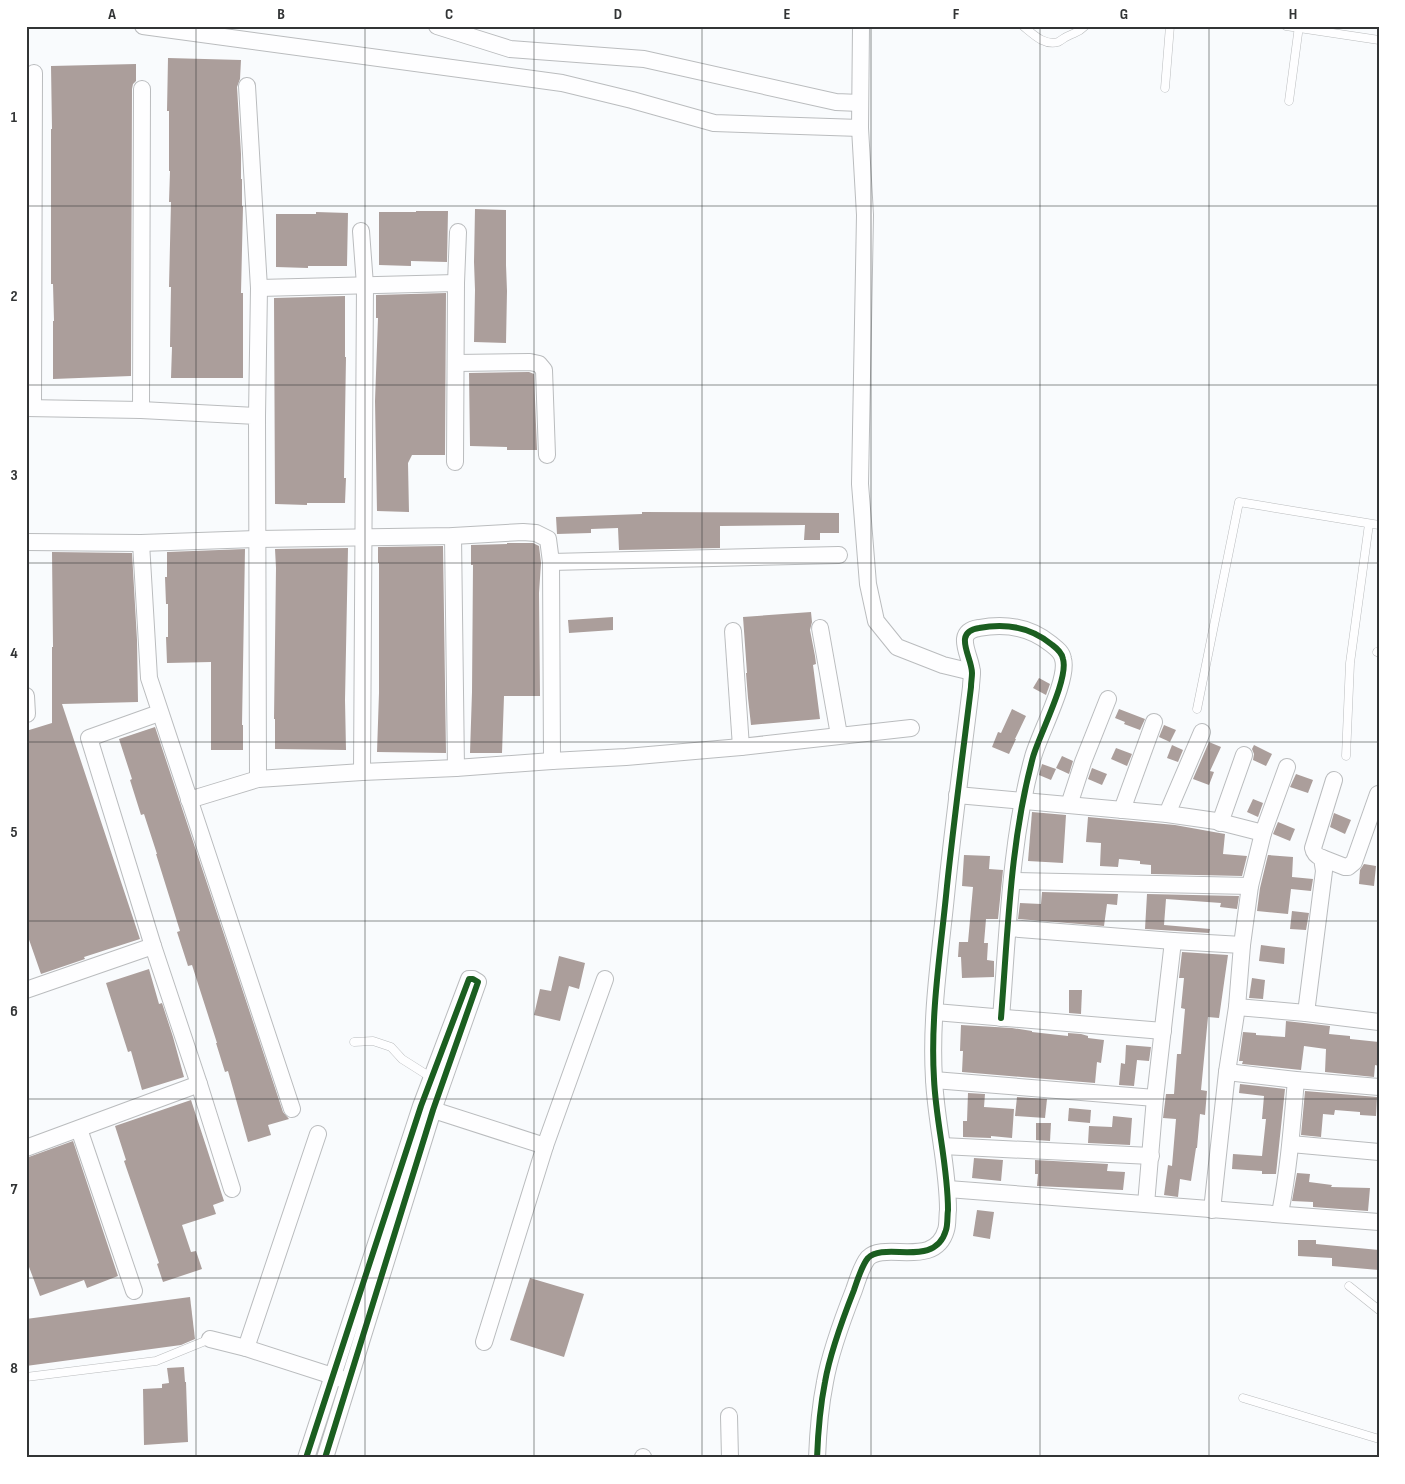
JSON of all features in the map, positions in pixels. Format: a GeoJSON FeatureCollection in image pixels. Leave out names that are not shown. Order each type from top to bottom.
{"type":"FeatureCollection","features":[{"type":"Feature","properties":{"kind":"street"},"geometry":{"type":"LineString","coordinates":[[143,26],[562,83],[714,123],[860,128]]}},
{"type":"Feature","properties":{"kind":"street"},"geometry":{"type":"LineString","coordinates":[[437,26],[510,49],[644,59],[836,102],[860,103]]}},
{"type":"Feature","properties":{"kind":"street"},"geometry":{"type":"LineString","coordinates":[[861,26],[860,128],[864,215],[860,484],[868,584],[876,621],[897,647],[944,665],[972,672]]}},
{"type":"Feature","properties":{"kind":"street"},"geometry":{"type":"LineString","coordinates":[[34,73],[30,408],[141,410],[257,416]]}},
{"type":"Feature","properties":{"kind":"street"},"geometry":{"type":"LineString","coordinates":[[247,86],[259,288],[257,416],[258,779]]}},
{"type":"Feature","properties":{"kind":"street"},"geometry":{"type":"LineString","coordinates":[[141,410],[142,89]]}},
{"type":"Feature","properties":{"kind":"street"},"geometry":{"type":"LineString","coordinates":[[361,231],[365,285],[362,772]]}},
{"type":"Feature","properties":{"kind":"street"},"geometry":{"type":"LineString","coordinates":[[455,462],[458,232]]}},
{"type":"Feature","properties":{"kind":"street"},"geometry":{"type":"LineString","coordinates":[[259,288],[456,283]]}},
{"type":"Feature","properties":{"kind":"street"},"geometry":{"type":"LineString","coordinates":[[456,362],[530,362],[539,364],[544,370],[547,455]]}},
{"type":"Feature","properties":{"kind":"street"},"geometry":{"type":"LineString","coordinates":[[26,542],[141,544],[258,539],[536,533],[548,539],[551,562],[552,761]]}},
{"type":"Feature","properties":{"kind":"street"},"geometry":{"type":"LineString","coordinates":[[453,536],[456,768]]}},
{"type":"Feature","properties":{"kind":"street"},"geometry":{"type":"LineString","coordinates":[[141,544],[148,678],[292,1109]]}},
{"type":"Feature","properties":{"kind":"street"},"geometry":{"type":"LineString","coordinates":[[551,562],[840,555]]}},
{"type":"Feature","properties":{"kind":"street"},"geometry":{"type":"LineString","coordinates":[[818,1458],[818,1429],[825,1380],[843,1318],[868,1258],[877,1254],[912,1253],[931,1249],[940,1243],[947,1229],[948,1189],[934,1080],[935,1012],[957,795],[972,672],[964,644],[965,636],[971,629],[1004,625],[1038,634],[1062,654],[1065,664],[1062,682],[1034,754],[1022,801],[1012,881],[1001,1018]]}},
{"type":"Feature","properties":{"kind":"street"},"geometry":{"type":"LineString","coordinates":[[820,628],[840,736]]}},
{"type":"Feature","properties":{"kind":"street"},"geometry":{"type":"LineString","coordinates":[[733,631],[741,747]]}},
{"type":"Feature","properties":{"kind":"street"},"geometry":{"type":"LineString","coordinates":[[26,696],[27,714]]}},
{"type":"Feature","properties":{"kind":"street"},"geometry":{"type":"LineString","coordinates":[[1069,805],[1083,762],[1108,699]]}},
{"type":"Feature","properties":{"kind":"street"},"geometry":{"type":"LineString","coordinates":[[159,713],[89,738],[153,946],[232,1189]]}},
{"type":"Feature","properties":{"kind":"street"},"geometry":{"type":"LineString","coordinates":[[1122,810],[1154,722]]}},
{"type":"Feature","properties":{"kind":"street"},"geometry":{"type":"LineString","coordinates":[[189,800],[258,779],[626,757],[741,747],[911,728]]}},
{"type":"Feature","properties":{"kind":"street"},"geometry":{"type":"LineString","coordinates":[[1167,814],[1202,732]]}},
{"type":"Feature","properties":{"kind":"street"},"geometry":{"type":"LineString","coordinates":[[1220,822],[1244,755]]}},
{"type":"Feature","properties":{"kind":"street"},"geometry":{"type":"LineString","coordinates":[[1212,1210],[1250,886],[1263,833],[1288,767]]}},
{"type":"Feature","properties":{"kind":"street"},"geometry":{"type":"LineString","coordinates":[[1334,780],[1314,852],[1317,856],[1345,867],[1354,862],[1378,794]]}},
{"type":"Feature","properties":{"kind":"street"},"geometry":{"type":"LineString","coordinates":[[957,795],[1167,814],[1220,822],[1263,833]]}},
{"type":"Feature","properties":{"kind":"street"},"geometry":{"type":"LineString","coordinates":[[1306,1012],[1323,884],[1322,858]]}},
{"type":"Feature","properties":{"kind":"street"},"geometry":{"type":"LineString","coordinates":[[1012,881],[1250,886]]}},
{"type":"Feature","properties":{"kind":"street"},"geometry":{"type":"LineString","coordinates":[[1008,928],[1242,945]]}},
{"type":"Feature","properties":{"kind":"street"},"geometry":{"type":"LineString","coordinates":[[1146,1204],[1173,941]]}},
{"type":"Feature","properties":{"kind":"street"},"geometry":{"type":"LineString","coordinates":[[26,990],[153,946]]}},
{"type":"Feature","properties":{"kind":"street"},"geometry":{"type":"LineString","coordinates":[[306,1458],[427,1108],[478,982],[473,978],[469,980],[432,1078],[427,1108],[325,1458]]}},
{"type":"Feature","properties":{"kind":"street"},"geometry":{"type":"LineString","coordinates":[[484,1342],[546,1146],[605,979]]}},
{"type":"Feature","properties":{"kind":"street"},"geometry":{"type":"LineString","coordinates":[[1237,1007],[1306,1012],[1379,1022]]}},
{"type":"Feature","properties":{"kind":"street"},"geometry":{"type":"LineString","coordinates":[[935,1012],[1163,1031]]}},
{"type":"Feature","properties":{"kind":"street"},"geometry":{"type":"LineString","coordinates":[[1228,1072],[1379,1088]]}},
{"type":"Feature","properties":{"kind":"street"},"geometry":{"type":"LineString","coordinates":[[934,1080],[1156,1098]]}},
{"type":"Feature","properties":{"kind":"street"},"geometry":{"type":"LineString","coordinates":[[1280,1213],[1286,1187],[1296,1080]]}},
{"type":"Feature","properties":{"kind":"street"},"geometry":{"type":"LineString","coordinates":[[26,1148],[199,1084]]}},
{"type":"Feature","properties":{"kind":"street"},"geometry":{"type":"LineString","coordinates":[[427,1108],[546,1146]]}},
{"type":"Feature","properties":{"kind":"street"},"geometry":{"type":"LineString","coordinates":[[79,1129],[134,1291]]}},
{"type":"Feature","properties":{"kind":"street"},"geometry":{"type":"LineString","coordinates":[[246,1348],[318,1134]]}},
{"type":"Feature","properties":{"kind":"street"},"geometry":{"type":"LineString","coordinates":[[1291,1144],[1379,1152]]}},
{"type":"Feature","properties":{"kind":"street"},"geometry":{"type":"LineString","coordinates":[[942,1146],[1150,1156]]}},
{"type":"Feature","properties":{"kind":"street"},"geometry":{"type":"LineString","coordinates":[[948,1189],[1379,1222]]}},
{"type":"Feature","properties":{"kind":"street"},"geometry":{"type":"LineString","coordinates":[[210,1339],[246,1348],[349,1381]]}},
{"type":"Feature","properties":{"kind":"street"},"geometry":{"type":"LineString","coordinates":[[729,1416],[730,1458]]}},
{"type":"Feature","properties":{"kind":"lane"},"geometry":{"type":"LineString","coordinates":[[1023,26],[1040,40],[1048,43],[1058,42],[1069,35],[1077,33],[1086,26]]}},
{"type":"Feature","properties":{"kind":"lane"},"geometry":{"type":"LineString","coordinates":[[1069,26],[1069,35]]}},
{"type":"Feature","properties":{"kind":"lane"},"geometry":{"type":"LineString","coordinates":[[1165,88],[1170,26]]}},
{"type":"Feature","properties":{"kind":"lane"},"geometry":{"type":"LineString","coordinates":[[1286,26],[1379,40]]}},
{"type":"Feature","properties":{"kind":"lane"},"geometry":{"type":"LineString","coordinates":[[1289,101],[1299,27]]}},
{"type":"Feature","properties":{"kind":"lane"},"geometry":{"type":"LineString","coordinates":[[1197,709],[1239,502],[1379,525]]}},
{"type":"Feature","properties":{"kind":"lane"},"geometry":{"type":"LineString","coordinates":[[1346,756],[1350,663],[1369,524]]}},
{"type":"Feature","properties":{"kind":"lane"},"geometry":{"type":"LineString","coordinates":[[354,1042],[373,1041],[392,1047],[402,1059],[432,1078]]}},
{"type":"Feature","properties":{"kind":"lane"},"geometry":{"type":"LineString","coordinates":[[1349,1286],[1379,1310]]}},
{"type":"Feature","properties":{"kind":"lane"},"geometry":{"type":"LineString","coordinates":[[26,1376],[156,1361],[210,1339]]}},
{"type":"Feature","properties":{"kind":"lane"},"geometry":{"type":"LineString","coordinates":[[1243,1398],[1379,1439]]}},
{"type":"Feature","properties":{"kind":"building"},"geometry":{"type":"Polygon","coordinates":[[[168,58],[241,60],[240,79],[237,87],[243,206],[241,293],[243,293],[243,378],[171,378],[171,287],[169,287],[171,202],[169,202],[169,111],[167,111],[168,58]]]}},
{"type":"Feature","properties":{"kind":"building"},"geometry":{"type":"Polygon","coordinates":[[[136,64],[136,81],[132,89],[131,376],[53,379],[51,66],[136,64]]]}},
{"type":"Feature","properties":{"kind":"building"},"geometry":{"type":"Polygon","coordinates":[[[475,209],[506,210],[506,343],[474,342],[475,209]]]}},
{"type":"Feature","properties":{"kind":"building"},"geometry":{"type":"Polygon","coordinates":[[[448,211],[447,262],[411,261],[411,266],[379,265],[379,212],[448,211]]]}},
{"type":"Feature","properties":{"kind":"building"},"geometry":{"type":"Polygon","coordinates":[[[316,212],[348,213],[347,266],[276,267],[276,214],[316,214],[316,212]]]}},
{"type":"Feature","properties":{"kind":"building"},"geometry":{"type":"Polygon","coordinates":[[[446,293],[445,455],[412,455],[408,463],[409,512],[377,511],[375,401],[378,318],[376,318],[376,295],[446,293]]]}},
{"type":"Feature","properties":{"kind":"building"},"geometry":{"type":"Polygon","coordinates":[[[345,296],[345,503],[275,504],[274,298],[345,296]]]}},
{"type":"Feature","properties":{"kind":"building"},"geometry":{"type":"Polygon","coordinates":[[[529,372],[534,374],[537,450],[507,450],[507,447],[470,446],[469,373],[529,372]]]}},
{"type":"Feature","properties":{"kind":"building"},"geometry":{"type":"Polygon","coordinates":[[[642,512],[839,513],[839,533],[820,533],[820,540],[804,540],[805,525],[720,526],[720,548],[619,550],[618,528],[591,529],[591,533],[557,534],[556,517],[642,514],[642,512]]]}},
{"type":"Feature","properties":{"kind":"building"},"geometry":{"type":"Polygon","coordinates":[[[533,543],[539,546],[541,563],[539,593],[540,696],[504,696],[502,753],[470,753],[473,565],[471,565],[471,545],[533,543]]]}},
{"type":"Feature","properties":{"kind":"building"},"geometry":{"type":"Polygon","coordinates":[[[443,546],[446,753],[377,752],[379,693],[378,547],[443,546]]]}},
{"type":"Feature","properties":{"kind":"building"},"geometry":{"type":"Polygon","coordinates":[[[348,548],[346,750],[275,749],[275,549],[348,548]]]}},
{"type":"Feature","properties":{"kind":"building"},"geometry":{"type":"Polygon","coordinates":[[[245,549],[243,750],[211,750],[211,662],[167,663],[168,604],[166,604],[165,577],[167,577],[167,552],[245,549]]]}},
{"type":"Feature","properties":{"kind":"building"},"geometry":{"type":"Polygon","coordinates":[[[52,552],[132,553],[138,702],[62,704],[140,939],[84,957],[85,959],[41,974],[26,931],[26,731],[52,723],[52,552]]]}},
{"type":"Feature","properties":{"kind":"building"},"geometry":{"type":"Polygon","coordinates":[[[811,612],[812,622],[810,630],[816,664],[813,665],[820,719],[751,725],[743,617],[811,612]]]}},
{"type":"Feature","properties":{"kind":"building"},"geometry":{"type":"Polygon","coordinates":[[[613,617],[613,630],[569,633],[568,620],[613,617]]]}},
{"type":"Feature","properties":{"kind":"building"},"geometry":{"type":"Polygon","coordinates":[[[1039,678],[1050,684],[1046,695],[1033,688],[1039,678]]]}},
{"type":"Feature","properties":{"kind":"building"},"geometry":{"type":"Polygon","coordinates":[[[1012,709],[1026,716],[1009,754],[992,747],[998,732],[1001,733],[1012,709]]]}},
{"type":"Feature","properties":{"kind":"building"},"geometry":{"type":"Polygon","coordinates":[[[1119,709],[1145,719],[1140,730],[1124,724],[1125,722],[1115,718],[1119,709]]]}},
{"type":"Feature","properties":{"kind":"building"},"geometry":{"type":"Polygon","coordinates":[[[1164,725],[1176,730],[1170,742],[1159,737],[1164,725]]]}},
{"type":"Feature","properties":{"kind":"building"},"geometry":{"type":"Polygon","coordinates":[[[155,727],[283,1112],[289,1119],[268,1125],[271,1135],[248,1142],[228,1071],[225,1072],[192,965],[188,966],[177,932],[180,931],[157,854],[144,814],[141,815],[119,739],[155,727]]]}},
{"type":"Feature","properties":{"kind":"building"},"geometry":{"type":"Polygon","coordinates":[[[1209,742],[1221,747],[1210,771],[1214,772],[1209,785],[1193,779],[1209,742]]]}},
{"type":"Feature","properties":{"kind":"building"},"geometry":{"type":"Polygon","coordinates":[[[1172,745],[1183,750],[1178,762],[1167,758],[1172,745]]]}},
{"type":"Feature","properties":{"kind":"building"},"geometry":{"type":"Polygon","coordinates":[[[1254,745],[1272,754],[1266,766],[1253,760],[1254,754],[1252,749],[1254,745]]]}},
{"type":"Feature","properties":{"kind":"building"},"geometry":{"type":"Polygon","coordinates":[[[1116,748],[1132,754],[1127,766],[1111,759],[1116,748]]]}},
{"type":"Feature","properties":{"kind":"building"},"geometry":{"type":"Polygon","coordinates":[[[1062,756],[1073,761],[1069,774],[1056,768],[1062,756]]]}},
{"type":"Feature","properties":{"kind":"building"},"geometry":{"type":"Polygon","coordinates":[[[1042,764],[1056,769],[1051,780],[1039,775],[1042,764]]]}},
{"type":"Feature","properties":{"kind":"building"},"geometry":{"type":"Polygon","coordinates":[[[1092,768],[1107,774],[1102,785],[1088,779],[1092,768]]]}},
{"type":"Feature","properties":{"kind":"building"},"geometry":{"type":"Polygon","coordinates":[[[1296,774],[1313,780],[1308,793],[1290,787],[1296,774]]]}},
{"type":"Feature","properties":{"kind":"building"},"geometry":{"type":"Polygon","coordinates":[[[1253,799],[1263,803],[1258,817],[1247,812],[1253,799]]]}},
{"type":"Feature","properties":{"kind":"building"},"geometry":{"type":"Polygon","coordinates":[[[1032,812],[1066,815],[1063,863],[1028,861],[1032,812]]]}},
{"type":"Feature","properties":{"kind":"building"},"geometry":{"type":"Polygon","coordinates":[[[1334,813],[1351,820],[1345,834],[1330,827],[1334,813]]]}},
{"type":"Feature","properties":{"kind":"building"},"geometry":{"type":"Polygon","coordinates":[[[1088,817],[1175,825],[1225,834],[1223,854],[1247,856],[1242,876],[1151,874],[1151,865],[1140,864],[1140,861],[1119,859],[1118,867],[1100,866],[1101,843],[1086,842],[1088,817]]]}},
{"type":"Feature","properties":{"kind":"building"},"geometry":{"type":"Polygon","coordinates":[[[1278,822],[1295,829],[1290,841],[1273,834],[1278,822]]]}},
{"type":"Feature","properties":{"kind":"building"},"geometry":{"type":"Polygon","coordinates":[[[964,855],[990,856],[989,869],[1003,870],[998,919],[986,919],[984,943],[988,943],[987,960],[994,961],[994,977],[962,978],[961,957],[958,957],[959,942],[968,942],[973,887],[962,886],[964,855]]]}},
{"type":"Feature","properties":{"kind":"building"},"geometry":{"type":"Polygon","coordinates":[[[1268,855],[1293,857],[1292,877],[1313,879],[1311,891],[1291,889],[1288,914],[1257,911],[1268,855]]]}},
{"type":"Feature","properties":{"kind":"building"},"geometry":{"type":"Polygon","coordinates":[[[1364,864],[1376,866],[1374,886],[1359,884],[1360,870],[1364,864]]]}},
{"type":"Feature","properties":{"kind":"building"},"geometry":{"type":"Polygon","coordinates":[[[1042,892],[1118,894],[1117,905],[1107,904],[1104,926],[1018,919],[1020,903],[1041,904],[1042,892]]]}},
{"type":"Feature","properties":{"kind":"building"},"geometry":{"type":"Polygon","coordinates":[[[1147,894],[1239,896],[1237,909],[1220,907],[1221,903],[1166,899],[1164,925],[1210,929],[1209,933],[1145,929],[1147,894]]]}},
{"type":"Feature","properties":{"kind":"building"},"geometry":{"type":"Polygon","coordinates":[[[1292,911],[1309,913],[1306,930],[1290,929],[1292,911]]]}},
{"type":"Feature","properties":{"kind":"building"},"geometry":{"type":"Polygon","coordinates":[[[1261,945],[1285,948],[1284,964],[1259,961],[1261,945]]]}},
{"type":"Feature","properties":{"kind":"building"},"geometry":{"type":"Polygon","coordinates":[[[1182,952],[1228,955],[1219,1018],[1208,1017],[1201,1090],[1207,1091],[1205,1115],[1200,1114],[1197,1148],[1191,1181],[1180,1179],[1178,1197],[1164,1195],[1168,1165],[1172,1166],[1176,1119],[1163,1118],[1166,1094],[1174,1094],[1177,1054],[1181,1054],[1185,1009],[1181,1008],[1184,978],[1179,978],[1182,952]]]}},
{"type":"Feature","properties":{"kind":"building"},"geometry":{"type":"Polygon","coordinates":[[[559,956],[585,963],[579,989],[569,986],[560,1021],[534,1015],[540,989],[551,991],[559,956]]]}},
{"type":"Feature","properties":{"kind":"building"},"geometry":{"type":"Polygon","coordinates":[[[149,969],[159,1004],[162,1003],[184,1077],[142,1090],[131,1051],[128,1052],[106,983],[149,969]]]}},
{"type":"Feature","properties":{"kind":"building"},"geometry":{"type":"Polygon","coordinates":[[[1252,978],[1265,980],[1263,999],[1249,998],[1252,978]]]}},
{"type":"Feature","properties":{"kind":"building"},"geometry":{"type":"Polygon","coordinates":[[[1069,990],[1082,990],[1081,1014],[1069,1013],[1069,990]]]}},
{"type":"Feature","properties":{"kind":"building"},"geometry":{"type":"Polygon","coordinates":[[[1286,1021],[1330,1026],[1329,1034],[1350,1036],[1350,1039],[1379,1042],[1379,1066],[1375,1065],[1374,1077],[1325,1072],[1326,1049],[1304,1046],[1301,1070],[1242,1064],[1243,1061],[1239,1061],[1243,1032],[1285,1037],[1286,1021]]]}},
{"type":"Feature","properties":{"kind":"building"},"geometry":{"type":"Polygon","coordinates":[[[961,1025],[1012,1028],[1068,1036],[1068,1033],[1081,1034],[1088,1036],[1088,1038],[1104,1040],[1101,1063],[1097,1062],[1095,1083],[962,1072],[963,1051],[960,1051],[961,1025]]]}},
{"type":"Feature","properties":{"kind":"building"},"geometry":{"type":"Polygon","coordinates":[[[1126,1045],[1151,1047],[1149,1061],[1137,1060],[1134,1086],[1119,1085],[1121,1063],[1125,1064],[1126,1045]]]}},
{"type":"Feature","properties":{"kind":"building"},"geometry":{"type":"Polygon","coordinates":[[[1240,1084],[1285,1089],[1276,1174],[1262,1174],[1262,1171],[1232,1169],[1233,1154],[1262,1156],[1266,1119],[1262,1119],[1264,1096],[1239,1093],[1240,1084]]]}},
{"type":"Feature","properties":{"kind":"building"},"geometry":{"type":"Polygon","coordinates":[[[1305,1091],[1377,1097],[1376,1116],[1360,1115],[1360,1112],[1335,1110],[1334,1115],[1323,1114],[1321,1137],[1301,1135],[1305,1091]]]}},
{"type":"Feature","properties":{"kind":"building"},"geometry":{"type":"Polygon","coordinates":[[[968,1093],[985,1094],[984,1107],[1014,1109],[1012,1138],[991,1136],[991,1138],[963,1137],[963,1121],[967,1121],[968,1093]]]}},
{"type":"Feature","properties":{"kind":"building"},"geometry":{"type":"Polygon","coordinates":[[[1017,1097],[1047,1099],[1045,1118],[1015,1116],[1017,1097]]]}},
{"type":"Feature","properties":{"kind":"building"},"geometry":{"type":"Polygon","coordinates":[[[191,1100],[224,1201],[213,1205],[216,1214],[182,1225],[191,1252],[196,1251],[202,1269],[163,1282],[157,1264],[159,1263],[124,1161],[126,1160],[115,1126],[191,1100]]]}},
{"type":"Feature","properties":{"kind":"building"},"geometry":{"type":"Polygon","coordinates":[[[1069,1108],[1091,1110],[1090,1123],[1068,1121],[1069,1108]]]}},
{"type":"Feature","properties":{"kind":"building"},"geometry":{"type":"Polygon","coordinates":[[[1113,1116],[1132,1118],[1130,1145],[1088,1143],[1089,1126],[1112,1127],[1113,1116]]]}},
{"type":"Feature","properties":{"kind":"building"},"geometry":{"type":"Polygon","coordinates":[[[1036,1123],[1051,1123],[1050,1141],[1036,1140],[1036,1123]]]}},
{"type":"Feature","properties":{"kind":"building"},"geometry":{"type":"Polygon","coordinates":[[[73,1141],[118,1276],[87,1288],[84,1280],[40,1296],[26,1259],[26,1158],[73,1141]]]}},
{"type":"Feature","properties":{"kind":"building"},"geometry":{"type":"Polygon","coordinates":[[[974,1158],[1003,1160],[1001,1181],[972,1178],[974,1158]]]}},
{"type":"Feature","properties":{"kind":"building"},"geometry":{"type":"Polygon","coordinates":[[[1035,1160],[1108,1164],[1107,1171],[1125,1172],[1123,1190],[1037,1186],[1038,1174],[1035,1174],[1035,1160]]]}},
{"type":"Feature","properties":{"kind":"building"},"geometry":{"type":"Polygon","coordinates":[[[1297,1173],[1310,1174],[1309,1182],[1332,1185],[1331,1187],[1370,1188],[1368,1211],[1313,1207],[1313,1202],[1292,1201],[1297,1173]]]}},
{"type":"Feature","properties":{"kind":"building"},"geometry":{"type":"Polygon","coordinates":[[[977,1210],[994,1212],[990,1239],[973,1236],[977,1210]]]}},
{"type":"Feature","properties":{"kind":"building"},"geometry":{"type":"Polygon","coordinates":[[[1298,1240],[1316,1240],[1316,1244],[1379,1250],[1379,1270],[1332,1266],[1332,1258],[1298,1256],[1298,1240]]]}},
{"type":"Feature","properties":{"kind":"building"},"geometry":{"type":"Polygon","coordinates":[[[530,1278],[584,1294],[564,1357],[510,1340],[530,1278]]]}},
{"type":"Feature","properties":{"kind":"building"},"geometry":{"type":"Polygon","coordinates":[[[190,1297],[195,1339],[181,1345],[26,1366],[26,1319],[190,1297]]]}},
{"type":"Feature","properties":{"kind":"building"},"geometry":{"type":"Polygon","coordinates":[[[184,1367],[188,1442],[144,1445],[143,1389],[162,1388],[162,1384],[169,1383],[167,1368],[184,1367]]]}},
{"type":"Feature","properties":{"kind":"cycle path"},"geometry":{"type":"LineString","coordinates":[[817,1458],[823,1391],[827,1371],[841,1324],[864,1265],[868,1258],[876,1254],[886,1252],[921,1252],[932,1248],[940,1242],[947,1228],[947,1194],[935,1095],[933,1055],[939,958],[972,677],[965,640],[971,630],[1008,626],[1026,630],[1043,638],[1060,652],[1064,668],[1058,693],[1033,757],[1019,821],[1011,887],[1001,1018]]}},
{"type":"Feature","properties":{"kind":"cycle path"},"geometry":{"type":"LineString","coordinates":[[306,1458],[421,1106],[469,979],[473,979],[478,982],[433,1110],[325,1458]]}}]}
